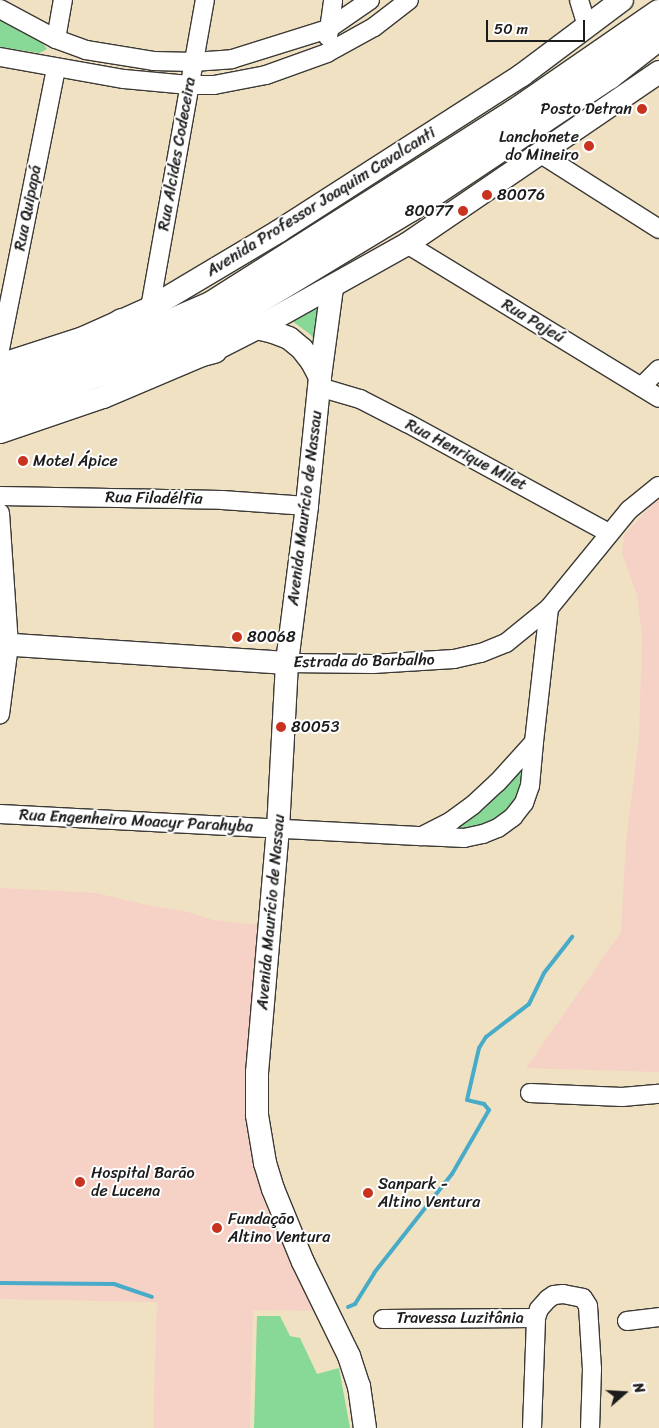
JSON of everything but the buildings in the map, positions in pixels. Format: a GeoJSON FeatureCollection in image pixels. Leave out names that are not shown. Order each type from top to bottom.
{"type":"FeatureCollection","features":[{"type":"Feature","properties":{"kind":"highway","name":"Avenida Professor Joaquim Cavalcanti"},"geometry":{"type":"LineString","coordinates":[[52,380],[132,339],[211,305],[248,283],[514,113],[659,13]]}},
{"type":"Feature","properties":{"kind":"highway"},"geometry":{"type":"LineString","coordinates":[[52,380],[163,348],[248,307],[411,208],[608,76],[659,37]]}},
{"type":"Feature","properties":{"kind":"highway"},"geometry":{"type":"LineString","coordinates":[[0,408],[52,380],[122,322]]}},
{"type":"Feature","properties":{"kind":"highway"},"geometry":{"type":"LineString","coordinates":[[0,385],[52,380],[214,350]]}},
{"type":"Feature","properties":{"kind":"main road","name":"Avenida Professor Joaquim Cavalcanti"},"geometry":{"type":"LineString","coordinates":[[0,364],[83,338],[150,308],[279,231],[514,80],[622,0]]}},
{"type":"Feature","properties":{"kind":"main road"},"geometry":{"type":"LineString","coordinates":[[0,432],[102,397],[214,350],[332,288],[407,244],[542,154],[659,72]]}},
{"type":"Feature","properties":{"kind":"main road","name":"Avenida Maurício de Nassau"},"geometry":{"type":"LineString","coordinates":[[332,288],[287,663],[278,828],[257,1072],[257,1115],[260,1142],[273,1189],[304,1262],[349,1356],[358,1386],[365,1428]]}},
{"type":"Feature","properties":{"kind":"main road"},"geometry":{"type":"LineString","coordinates":[[257,328],[289,338],[302,349],[312,362],[320,382]]}},
{"type":"Feature","properties":{"kind":"main road","name":"Estrada do Barbalho"},"geometry":{"type":"LineString","coordinates":[[5,644],[287,663]]}},
{"type":"Feature","properties":{"kind":"street"},"geometry":{"type":"LineString","coordinates":[[56,39],[63,0]]}},
{"type":"Feature","properties":{"kind":"street","name":"Rua Alcides Codeceira"},"geometry":{"type":"LineString","coordinates":[[150,308],[205,0]]}},
{"type":"Feature","properties":{"kind":"street"},"geometry":{"type":"LineString","coordinates":[[327,53],[328,29],[333,0]]}},
{"type":"Feature","properties":{"kind":"street"},"geometry":{"type":"LineString","coordinates":[[0,9],[56,39],[86,50],[153,61],[193,62],[232,59],[328,29],[370,0]]}},
{"type":"Feature","properties":{"kind":"street"},"geometry":{"type":"LineString","coordinates":[[0,57],[124,79],[189,85],[214,85],[241,81],[327,53],[374,27],[409,0]]}},
{"type":"Feature","properties":{"kind":"street"},"geometry":{"type":"LineString","coordinates":[[578,0],[587,26]]}},
{"type":"Feature","properties":{"kind":"street","name":"Rua Quipapá"},"geometry":{"type":"LineString","coordinates":[[0,349],[56,68]]}},
{"type":"Feature","properties":{"kind":"street"},"geometry":{"type":"LineString","coordinates":[[542,154],[659,228]]}},
{"type":"Feature","properties":{"kind":"street","name":"Rua Pajeú"},"geometry":{"type":"LineString","coordinates":[[407,244],[659,398]]}},
{"type":"Feature","properties":{"kind":"street"},"geometry":{"type":"LineString","coordinates":[[641,387],[659,369]]}},
{"type":"Feature","properties":{"kind":"street","name":"Rua Henrique Milet"},"geometry":{"type":"LineString","coordinates":[[320,382],[407,422],[609,533]]}},
{"type":"Feature","properties":{"kind":"street","name":"Estrada do Barbalho"},"geometry":{"type":"LineString","coordinates":[[287,663],[373,664],[454,660],[481,653],[506,643],[548,608],[629,510],[659,486]]}},
{"type":"Feature","properties":{"kind":"street","name":"Rua Filadélfia"},"geometry":{"type":"LineString","coordinates":[[0,496],[222,500],[307,506]]}},
{"type":"Feature","properties":{"kind":"street"},"geometry":{"type":"LineString","coordinates":[[0,513],[5,644],[0,714]]}},
{"type":"Feature","properties":{"kind":"street","name":"Rua Engenheiro Moacyr Parahyba"},"geometry":{"type":"LineString","coordinates":[[0,814],[464,838],[483,834],[498,828],[513,817],[524,803],[530,786],[548,608]]}},
{"type":"Feature","properties":{"kind":"street"},"geometry":{"type":"LineString","coordinates":[[422,836],[451,820],[472,805],[497,783],[534,742]]}},
{"type":"Feature","properties":{"kind":"street"},"geometry":{"type":"LineString","coordinates":[[530,1093],[622,1097],[659,1094]]}},
{"type":"Feature","properties":{"kind":"street"},"geometry":{"type":"LineString","coordinates":[[532,1428],[536,1318],[539,1309],[554,1295],[577,1296],[586,1301],[588,1306],[592,1369],[590,1428]]}},
{"type":"Feature","properties":{"kind":"street"},"geometry":{"type":"LineString","coordinates":[[627,1321],[659,1317]]}},
{"type":"Feature","properties":{"kind":"street","name":"Travessa Luzitânia"},"geometry":{"type":"LineString","coordinates":[[383,1319],[536,1318]]}},
{"type":"Feature","properties":{"kind":"shaded area"},"geometry":{"type":"Polygon","coordinates":[[[659,498],[659,1072],[526,1068],[621,932],[626,841],[639,738],[642,636],[637,595],[622,553],[624,535],[659,498]]]}},
{"type":"Feature","properties":{"kind":"shaded area","name":"Hospital Barão de Lucena"},"geometry":{"type":"Polygon","coordinates":[[[0,888],[96,893],[188,912],[213,920],[259,925],[247,1124],[253,1162],[264,1202],[287,1255],[317,1311],[253,1310],[250,1428],[153,1428],[157,1302],[0,1299],[0,888]]]}},
{"type":"Feature","properties":{"kind":"green space"},"geometry":{"type":"Polygon","coordinates":[[[0,20],[41,41],[47,49],[40,53],[0,47],[0,20]]]}},
{"type":"Feature","properties":{"kind":"green space"},"geometry":{"type":"Polygon","coordinates":[[[323,302],[321,354],[311,335],[288,318],[323,302]]]}},
{"type":"Feature","properties":{"kind":"green space"},"geometry":{"type":"Polygon","coordinates":[[[522,763],[533,773],[507,817],[490,825],[461,831],[441,830],[522,763]]]}},
{"type":"Feature","properties":{"kind":"green space"},"geometry":{"type":"Polygon","coordinates":[[[257,1316],[280,1316],[290,1336],[300,1338],[317,1374],[339,1368],[350,1428],[254,1428],[257,1316]]]}},
{"type":"Feature","properties":{"kind":"waterway"},"geometry":{"type":"LineString","coordinates":[[348,1307],[355,1304],[374,1273],[452,1174],[489,1110],[484,1104],[467,1100],[479,1048],[486,1037],[529,1004],[544,973],[572,937]]}},
{"type":"Feature","properties":{"kind":"waterway"},"geometry":{"type":"LineString","coordinates":[[0,1283],[114,1284],[152,1297]]}},
{"type":"Feature","properties":{"kind":"place","name":"Posto Detran"},"geometry":{"type":"Point","coordinates":[642,109]}},
{"type":"Feature","properties":{"kind":"place","name":"Lanchonete do Mineiro"},"geometry":{"type":"Point","coordinates":[589,146]}},
{"type":"Feature","properties":{"kind":"place","name":"80076"},"geometry":{"type":"Point","coordinates":[487,195]}},
{"type":"Feature","properties":{"kind":"place","name":"80077"},"geometry":{"type":"Point","coordinates":[463,211]}},
{"type":"Feature","properties":{"kind":"place","name":"Motel Ápice"},"geometry":{"type":"Point","coordinates":[23,461]}},
{"type":"Feature","properties":{"kind":"place","name":"80068"},"geometry":{"type":"Point","coordinates":[237,637]}},
{"type":"Feature","properties":{"kind":"place","name":"80053"},"geometry":{"type":"Point","coordinates":[281,727]}},
{"type":"Feature","properties":{"kind":"place","name":"Hospital Barão de Lucena"},"geometry":{"type":"Point","coordinates":[80,1182]}},
{"type":"Feature","properties":{"kind":"place","name":"Sanpark - Altino Ventura"},"geometry":{"type":"Point","coordinates":[368,1193]}},
{"type":"Feature","properties":{"kind":"place","name":"Fundação Altino Ventura"},"geometry":{"type":"Point","coordinates":[217,1228]}}]}
